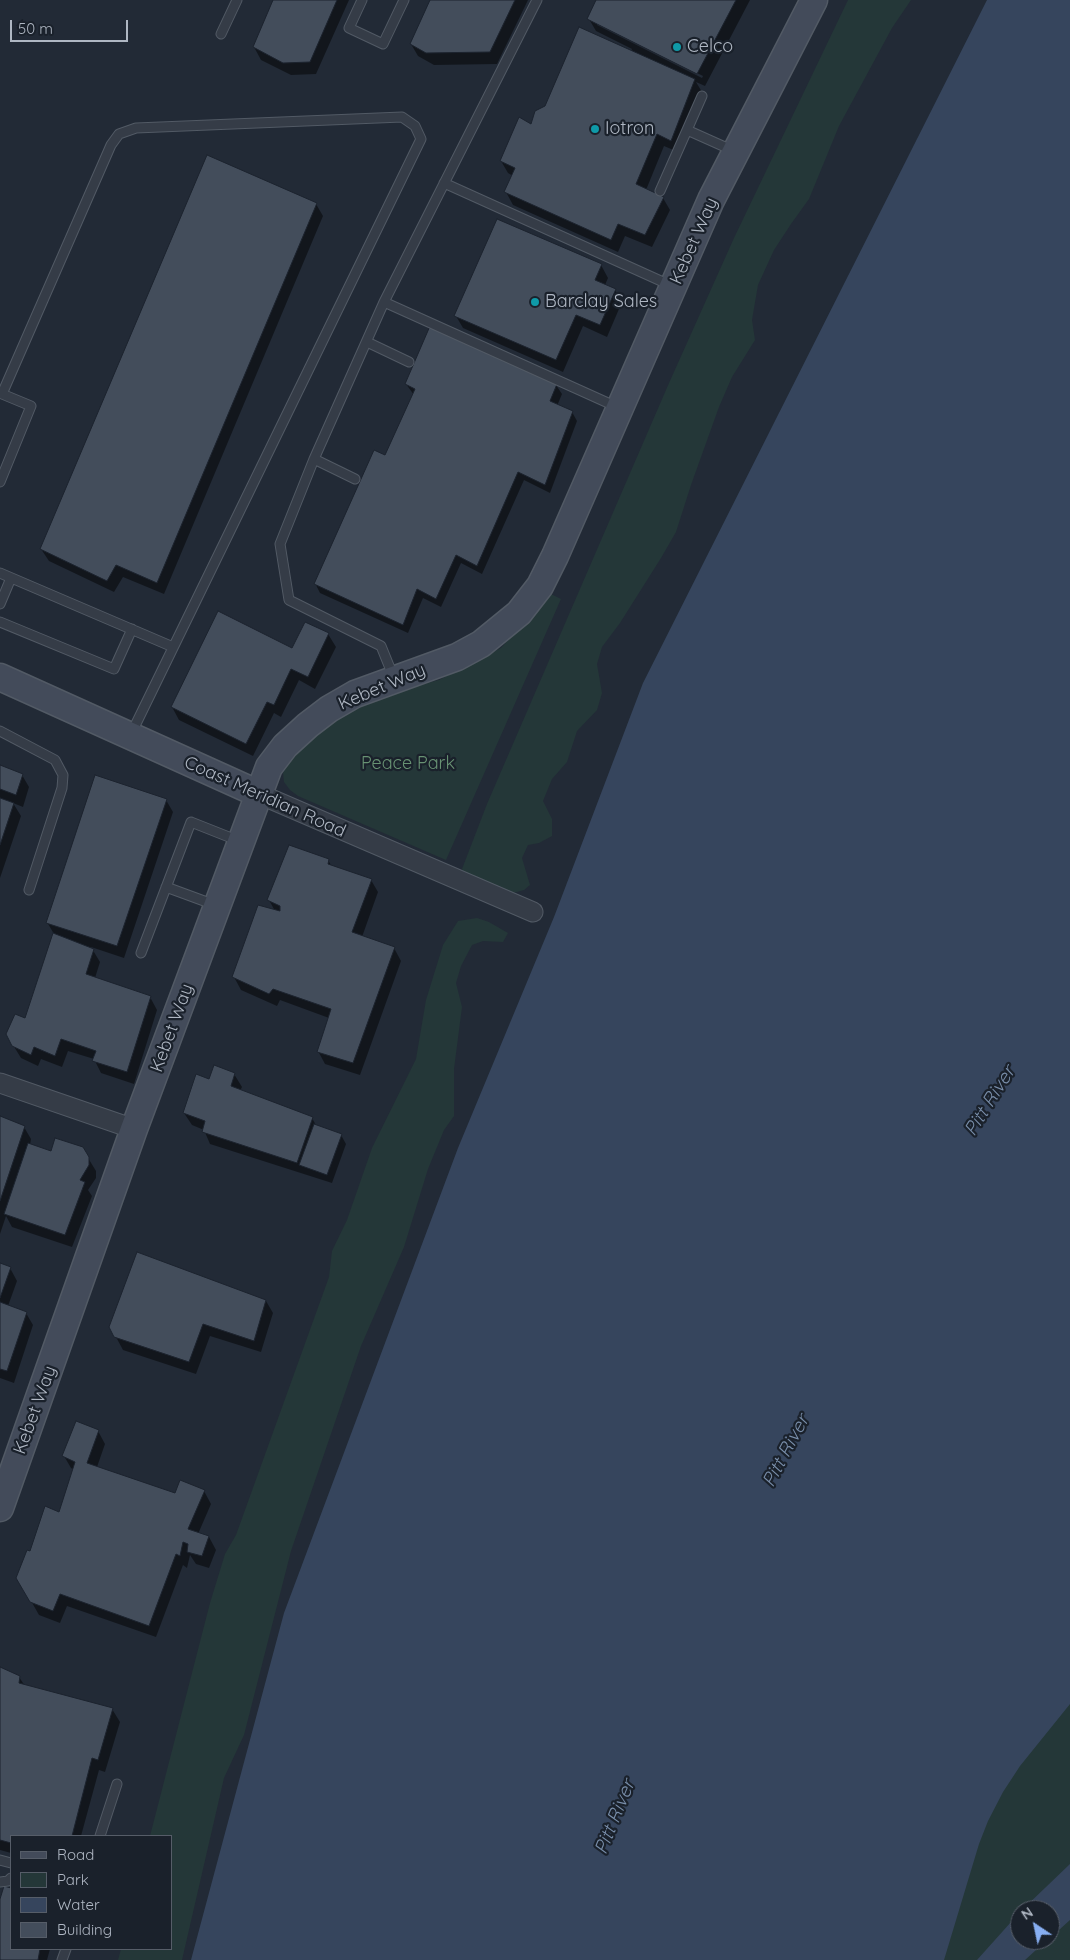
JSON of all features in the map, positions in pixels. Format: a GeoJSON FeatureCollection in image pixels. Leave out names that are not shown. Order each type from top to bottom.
{"type":"FeatureCollection","features":[{"type":"Feature","properties":{"kind":"street","name":"Kebet Way"},"geometry":{"type":"LineString","coordinates":[[0,1508],[134,1129],[269,767],[285,746],[329,709],[355,694],[457,657],[498,632],[519,614],[540,586],[712,200],[814,0]]}},
{"type":"Feature","properties":{"kind":"street","name":"Coast Meridian Road"},"geometry":{"type":"LineString","coordinates":[[0,677],[259,794],[532,912]]}},
{"type":"Feature","properties":{"kind":"street"},"geometry":{"type":"LineString","coordinates":[[0,1083],[134,1129]]}},
{"type":"Feature","properties":{"kind":"lane"},"geometry":{"type":"LineString","coordinates":[[222,34],[237,0]]}},
{"type":"Feature","properties":{"kind":"lane"},"geometry":{"type":"LineString","coordinates":[[362,0],[349,28],[383,44],[404,0]]}},
{"type":"Feature","properties":{"kind":"lane"},"geometry":{"type":"LineString","coordinates":[[394,680],[381,646],[289,600],[280,544],[314,459],[384,302],[537,0]]}},
{"type":"Feature","properties":{"kind":"lane"},"geometry":{"type":"LineString","coordinates":[[660,192],[702,96]]}},
{"type":"Feature","properties":{"kind":"lane"},"geometry":{"type":"LineString","coordinates":[[0,482],[31,406],[1,394],[111,145],[119,134],[136,128],[402,117],[415,126],[421,139],[130,736]]}},
{"type":"Feature","properties":{"kind":"lane"},"geometry":{"type":"LineString","coordinates":[[687,130],[736,152]]}},
{"type":"Feature","properties":{"kind":"lane"},"geometry":{"type":"LineString","coordinates":[[444,183],[673,287]]}},
{"type":"Feature","properties":{"kind":"lane"},"geometry":{"type":"LineString","coordinates":[[384,302],[620,409]]}},
{"type":"Feature","properties":{"kind":"lane"},"geometry":{"type":"LineString","coordinates":[[367,342],[409,362]]}},
{"type":"Feature","properties":{"kind":"lane"},"geometry":{"type":"LineString","coordinates":[[314,459],[355,479]]}},
{"type":"Feature","properties":{"kind":"lane"},"geometry":{"type":"LineString","coordinates":[[0,573],[173,647]]}},
{"type":"Feature","properties":{"kind":"lane"},"geometry":{"type":"LineString","coordinates":[[0,604],[11,578]]}},
{"type":"Feature","properties":{"kind":"lane"},"geometry":{"type":"LineString","coordinates":[[0,622],[114,669],[132,629]]}},
{"type":"Feature","properties":{"kind":"lane"},"geometry":{"type":"LineString","coordinates":[[0,731],[55,760],[63,775],[62,788],[29,890]]}},
{"type":"Feature","properties":{"kind":"lane"},"geometry":{"type":"LineString","coordinates":[[141,953],[191,822],[241,842]]}},
{"type":"Feature","properties":{"kind":"lane"},"geometry":{"type":"LineString","coordinates":[[166,888],[217,906]]}},
{"type":"Feature","properties":{"kind":"lane"},"geometry":{"type":"LineString","coordinates":[[100,1835],[117,1784]]}},
{"type":"Feature","properties":{"kind":"green space"},"geometry":{"type":"Polygon","coordinates":[[[848,0],[911,0],[892,28],[839,126],[809,199],[774,250],[758,285],[752,320],[755,340],[732,377],[719,407],[676,532],[620,623],[602,647],[597,664],[602,693],[597,710],[577,731],[567,762],[552,779],[543,801],[552,819],[552,836],[539,843],[528,845],[522,858],[530,885],[524,890],[506,895],[464,875],[462,869],[487,804],[669,383],[734,238],[848,0]]]}},
{"type":"Feature","properties":{"kind":"green space","name":"Peace Park"},"geometry":{"type":"Polygon","coordinates":[[[547,592],[561,599],[446,860],[298,796],[284,782],[283,773],[289,762],[306,742],[335,720],[361,704],[400,690],[439,680],[501,648],[529,617],[547,592]]]}},
{"type":"Feature","properties":{"kind":"green space"},"geometry":{"type":"Polygon","coordinates":[[[477,918],[489,922],[508,933],[503,942],[483,941],[472,945],[461,966],[456,983],[462,1007],[454,1069],[454,1116],[444,1130],[428,1169],[404,1247],[361,1346],[291,1551],[244,1735],[224,1778],[182,1960],[118,1960],[121,1950],[172,1950],[172,1835],[150,1835],[210,1603],[225,1554],[236,1535],[329,1277],[332,1251],[347,1220],[372,1148],[416,1059],[426,1000],[443,945],[458,921],[477,918]]]}},
{"type":"Feature","properties":{"kind":"green space"},"geometry":{"type":"Polygon","coordinates":[[[1070,1669],[1070,1960],[899,1960],[1070,1669]]]}},
{"type":"Feature","properties":{"kind":"water","name":"Pitt River"},"geometry":{"type":"Polygon","coordinates":[[[987,0],[1070,0],[1070,1704],[1020,1766],[1003,1792],[988,1821],[979,1844],[944,1960],[191,1960],[284,1613],[458,1148],[554,917],[643,683],[987,0]]]}},
{"type":"Feature","properties":{"kind":"water"},"geometry":{"type":"Polygon","coordinates":[[[1070,1864],[1070,1920],[1060,1929],[1060,1900],[1032,1900],[1070,1864]]]}},
{"type":"Feature","properties":{"kind":"water"},"geometry":{"type":"Polygon","coordinates":[[[1010,1923],[1010,1950],[1036,1950],[1025,1960],[977,1960],[1010,1923]]]}},
{"type":"Feature","properties":{"kind":"building"},"geometry":{"type":"Polygon","coordinates":[[[273,0],[337,0],[310,62],[283,63],[253,47],[273,0]]]}},
{"type":"Feature","properties":{"kind":"building"},"geometry":{"type":"Polygon","coordinates":[[[430,0],[515,0],[490,52],[426,53],[410,44],[430,0]]]}},
{"type":"Feature","properties":{"kind":"building","name":"Celco"},"geometry":{"type":"Polygon","coordinates":[[[596,0],[736,0],[697,74],[587,19],[596,0]]]}},
{"type":"Feature","properties":{"kind":"building","name":"Iotron"},"geometry":{"type":"Polygon","coordinates":[[[579,27],[695,79],[671,141],[657,134],[636,184],[664,197],[645,235],[618,224],[611,240],[504,192],[515,168],[500,161],[519,117],[531,124],[535,111],[545,106],[579,27]]]}},
{"type":"Feature","properties":{"kind":"building"},"geometry":{"type":"Polygon","coordinates":[[[207,155],[317,203],[157,583],[116,565],[107,581],[40,549],[207,155]]]}},
{"type":"Feature","properties":{"kind":"building","name":"Barclay Sales"},"geometry":{"type":"Polygon","coordinates":[[[497,219],[602,264],[595,280],[616,289],[600,325],[576,315],[556,360],[454,316],[497,219]]]}},
{"type":"Feature","properties":{"kind":"building"},"geometry":{"type":"Polygon","coordinates":[[[430,326],[557,384],[550,401],[573,411],[545,485],[518,472],[477,566],[456,555],[436,599],[417,589],[403,625],[314,584],[374,450],[385,455],[415,389],[405,384],[430,326]]]}},
{"type":"Feature","properties":{"kind":"building"},"geometry":{"type":"Polygon","coordinates":[[[218,611],[292,648],[305,622],[329,633],[308,677],[291,669],[274,705],[267,702],[246,744],[171,707],[218,611]]]}},
{"type":"Feature","properties":{"kind":"building"},"geometry":{"type":"Polygon","coordinates":[[[0,765],[23,774],[16,795],[0,789],[0,765]]]}},
{"type":"Feature","properties":{"kind":"building"},"geometry":{"type":"Polygon","coordinates":[[[95,775],[167,799],[117,946],[46,923],[95,775]]]}},
{"type":"Feature","properties":{"kind":"building"},"geometry":{"type":"Polygon","coordinates":[[[0,798],[14,803],[0,845],[0,798]]]}},
{"type":"Feature","properties":{"kind":"building"},"geometry":{"type":"Polygon","coordinates":[[[289,845],[329,859],[328,864],[372,879],[352,932],[395,947],[353,1063],[317,1052],[331,1009],[273,989],[269,994],[232,977],[258,905],[280,911],[280,906],[267,900],[289,845]]]}},
{"type":"Feature","properties":{"kind":"building"},"geometry":{"type":"Polygon","coordinates":[[[53,933],[94,949],[86,974],[151,996],[127,1072],[92,1061],[96,1051],[61,1039],[55,1056],[34,1047],[31,1055],[12,1046],[6,1034],[15,1014],[25,1018],[53,933]]]}},
{"type":"Feature","properties":{"kind":"building"},"geometry":{"type":"Polygon","coordinates":[[[214,1065],[235,1073],[231,1086],[313,1117],[297,1163],[202,1132],[205,1121],[183,1113],[196,1074],[209,1079],[214,1065]]]}},
{"type":"Feature","properties":{"kind":"building"},"geometry":{"type":"Polygon","coordinates":[[[0,1116],[25,1126],[0,1201],[0,1116]]]}},
{"type":"Feature","properties":{"kind":"building"},"geometry":{"type":"Polygon","coordinates":[[[314,1124],[342,1134],[327,1175],[299,1165],[314,1124]]]}},
{"type":"Feature","properties":{"kind":"building"},"geometry":{"type":"Polygon","coordinates":[[[55,1138],[83,1147],[89,1157],[89,1165],[80,1180],[85,1182],[65,1235],[4,1214],[28,1143],[51,1151],[55,1138]]]}},
{"type":"Feature","properties":{"kind":"building"},"geometry":{"type":"Polygon","coordinates":[[[137,1252],[266,1300],[254,1341],[203,1324],[189,1362],[114,1337],[109,1327],[137,1252]]]}},
{"type":"Feature","properties":{"kind":"building"},"geometry":{"type":"Polygon","coordinates":[[[0,1263],[11,1267],[0,1298],[0,1263]]]}},
{"type":"Feature","properties":{"kind":"building"},"geometry":{"type":"Polygon","coordinates":[[[0,1302],[27,1312],[7,1371],[0,1369],[0,1302]]]}},
{"type":"Feature","properties":{"kind":"building"},"geometry":{"type":"Polygon","coordinates":[[[76,1421],[99,1430],[87,1463],[175,1493],[180,1480],[205,1490],[188,1529],[209,1536],[202,1556],[187,1552],[188,1544],[183,1542],[180,1556],[176,1554],[149,1626],[60,1594],[53,1611],[30,1602],[16,1578],[27,1550],[30,1551],[45,1506],[59,1512],[75,1462],[62,1456],[76,1421]]]}},
{"type":"Feature","properties":{"kind":"building"},"geometry":{"type":"Polygon","coordinates":[[[0,1667],[20,1676],[19,1683],[113,1708],[98,1760],[92,1758],[72,1835],[10,1835],[10,1843],[0,1840],[0,1667]]]}},
{"type":"Feature","properties":{"kind":"building"},"geometry":{"type":"Polygon","coordinates":[[[4,1886],[10,1888],[10,1950],[40,1950],[38,1960],[0,1960],[0,1899],[4,1886]]]}},
{"type":"Feature","properties":{"kind":"place","name":"Celco"},"geometry":{"type":"Point","coordinates":[677,47]}},
{"type":"Feature","properties":{"kind":"place","name":"Iotron"},"geometry":{"type":"Point","coordinates":[595,129]}},
{"type":"Feature","properties":{"kind":"place","name":"Barclay Sales"},"geometry":{"type":"Point","coordinates":[535,302]}}]}
